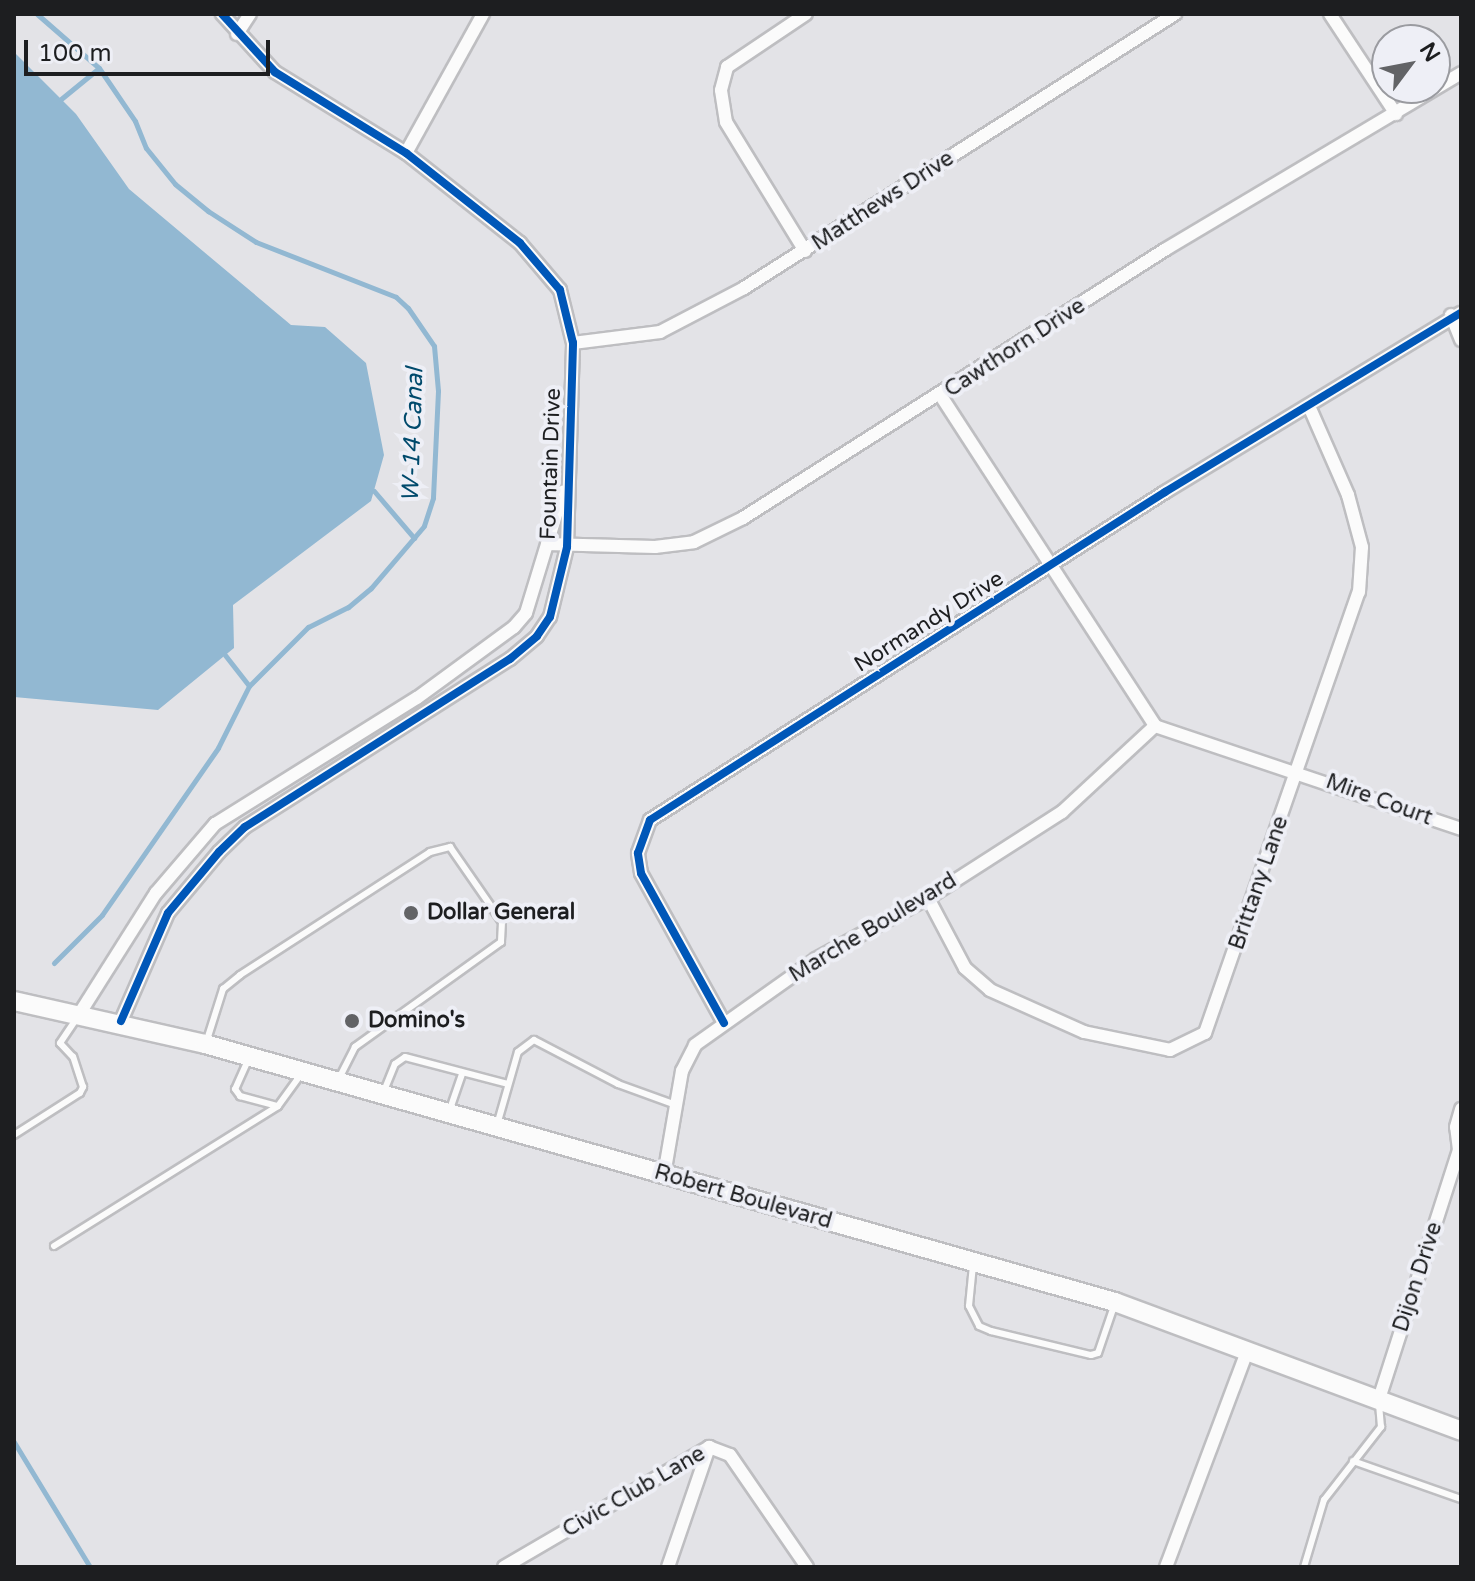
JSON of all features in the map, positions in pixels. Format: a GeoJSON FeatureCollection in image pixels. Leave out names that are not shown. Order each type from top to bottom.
{"type":"FeatureCollection","features":[{"type":"Feature","properties":{"kind":"main road","name":"Robert Boulevard"},"geometry":{"type":"LineString","coordinates":[[14,1001],[121,1021],[1115,1302],[1248,1349],[1461,1431]]}},
{"type":"Feature","properties":{"kind":"street","name":"Fountain Drive"},"geometry":{"type":"LineString","coordinates":[[121,1021],[173,908],[245,827],[447,699],[537,636],[550,617],[567,547],[566,481],[573,343],[560,290],[547,270],[406,153],[300,90],[237,34],[222,14]]}},
{"type":"Feature","properties":{"kind":"street"},"geometry":{"type":"LineString","coordinates":[[237,34],[250,14]]}},
{"type":"Feature","properties":{"kind":"street"},"geometry":{"type":"LineString","coordinates":[[406,153],[483,14]]}},
{"type":"Feature","properties":{"kind":"street"},"geometry":{"type":"LineString","coordinates":[[805,251],[726,122],[721,90],[727,67],[806,14]]}},
{"type":"Feature","properties":{"kind":"street","name":"Matthews Drive"},"geometry":{"type":"LineString","coordinates":[[573,343],[660,332],[805,251],[1175,14]]}},
{"type":"Feature","properties":{"kind":"street"},"geometry":{"type":"LineString","coordinates":[[1330,14],[1396,114]]}},
{"type":"Feature","properties":{"kind":"street","name":"Cawthorn Drive"},"geometry":{"type":"LineString","coordinates":[[547,544],[567,547],[694,542],[743,518],[941,396],[1166,249],[1461,73]]}},
{"type":"Feature","properties":{"kind":"street","name":"Normandy Drive"},"geometry":{"type":"LineString","coordinates":[[724,1023],[641,873],[638,853],[650,820],[1456,314],[1461,340]]}},
{"type":"Feature","properties":{"kind":"street"},"geometry":{"type":"LineString","coordinates":[[941,396],[1049,569],[1155,726]]}},
{"type":"Feature","properties":{"kind":"street","name":"Brittany Lane"},"geometry":{"type":"LineString","coordinates":[[928,898],[965,968],[990,990],[1084,1032],[1170,1050],[1190,1044],[1205,1033],[1359,592],[1362,547],[1348,495],[1309,406]]}},
{"type":"Feature","properties":{"kind":"street","name":"Fountain Drive"},"geometry":{"type":"LineString","coordinates":[[80,1013],[156,893],[215,824],[496,645],[526,613],[566,481]]}},
{"type":"Feature","properties":{"kind":"street"},"geometry":{"type":"LineString","coordinates":[[438,684],[447,699]]}},
{"type":"Feature","properties":{"kind":"street","name":"Mire Court"},"geometry":{"type":"LineString","coordinates":[[1155,726],[1298,771],[1461,829]]}},
{"type":"Feature","properties":{"kind":"street","name":"Marche Boulevard"},"geometry":{"type":"LineString","coordinates":[[664,1175],[682,1071],[695,1045],[816,959],[928,898],[1062,812],[1155,726]]}},
{"type":"Feature","properties":{"kind":"street"},"geometry":{"type":"LineString","coordinates":[[156,893],[173,908]]}},
{"type":"Feature","properties":{"kind":"street","name":"Dijon Drive"},"geometry":{"type":"LineString","coordinates":[[1379,1399],[1460,1150],[1456,1127],[1461,1109]]}},
{"type":"Feature","properties":{"kind":"street"},"geometry":{"type":"LineString","coordinates":[[1166,1567],[1248,1349]]}},
{"type":"Feature","properties":{"kind":"street"},"geometry":{"type":"LineString","coordinates":[[668,1567],[709,1447]]}},
{"type":"Feature","properties":{"kind":"street","name":"Civic Club Lane"},"geometry":{"type":"LineString","coordinates":[[504,1567],[709,1447],[730,1455],[807,1567]]}},
{"type":"Feature","properties":{"kind":"lane"},"geometry":{"type":"LineString","coordinates":[[205,1044],[223,989],[430,852],[450,847],[502,922],[501,942],[355,1047],[338,1083]]}},
{"type":"Feature","properties":{"kind":"lane"},"geometry":{"type":"LineString","coordinates":[[14,1135],[80,1093],[83,1087],[73,1057],[60,1043],[80,1013]]}},
{"type":"Feature","properties":{"kind":"lane"},"geometry":{"type":"LineString","coordinates":[[496,1127],[518,1052],[534,1040],[618,1084],[676,1105]]}},
{"type":"Feature","properties":{"kind":"lane"},"geometry":{"type":"LineString","coordinates":[[382,1095],[395,1064],[405,1057],[508,1084]]}},
{"type":"Feature","properties":{"kind":"lane"},"geometry":{"type":"LineString","coordinates":[[249,1058],[235,1089],[240,1096],[278,1106]]}},
{"type":"Feature","properties":{"kind":"lane"},"geometry":{"type":"LineString","coordinates":[[54,1246],[278,1106],[302,1073]]}},
{"type":"Feature","properties":{"kind":"lane"},"geometry":{"type":"LineString","coordinates":[[449,1114],[462,1074]]}},
{"type":"Feature","properties":{"kind":"lane"},"geometry":{"type":"LineString","coordinates":[[973,1262],[969,1306],[979,1326],[991,1331],[1091,1355],[1098,1353],[1115,1302]]}},
{"type":"Feature","properties":{"kind":"lane"},"geometry":{"type":"LineString","coordinates":[[1304,1567],[1324,1500],[1381,1427],[1379,1399]]}},
{"type":"Feature","properties":{"kind":"lane"},"geometry":{"type":"LineString","coordinates":[[1353,1461],[1461,1499]]}},
{"type":"Feature","properties":{"kind":"water"},"geometry":{"type":"Polygon","coordinates":[[[14,52],[76,114],[129,189],[291,325],[325,327],[366,363],[384,455],[371,501],[233,605],[234,648],[158,710],[14,697],[14,52]]]}},
{"type":"Feature","properties":{"kind":"waterway","name":"W-14 Canal"},"geometry":{"type":"LineString","coordinates":[[37,14],[99,68],[135,121],[146,148],[175,184],[208,211],[256,242],[396,297],[408,308],[434,346],[438,391],[433,498],[424,526],[371,588],[348,607],[308,627],[249,686],[218,748],[102,915],[54,963]]}},
{"type":"Feature","properties":{"kind":"waterway"},"geometry":{"type":"LineString","coordinates":[[61,99],[99,68]]}},
{"type":"Feature","properties":{"kind":"waterway"},"geometry":{"type":"LineString","coordinates":[[374,491],[414,538]]}},
{"type":"Feature","properties":{"kind":"waterway"},"geometry":{"type":"LineString","coordinates":[[225,655],[249,686]]}},
{"type":"Feature","properties":{"kind":"waterway"},"geometry":{"type":"LineString","coordinates":[[14,1442],[90,1567]]}},
{"type":"Feature","properties":{"kind":"cycle path"},"geometry":{"type":"LineString","coordinates":[[121,1021],[168,913],[219,852],[245,827],[510,659],[537,636],[550,617],[567,547],[573,343],[560,290],[520,243],[406,153],[275,72],[222,14]]}},
{"type":"Feature","properties":{"kind":"cycle path"},"geometry":{"type":"LineString","coordinates":[[724,1023],[641,873],[638,853],[650,820],[1165,492],[1461,313]]}},
{"type":"Feature","properties":{"kind":"place","name":"Dollar General"},"geometry":{"type":"Point","coordinates":[411,913]}},
{"type":"Feature","properties":{"kind":"place","name":"Domino's"},"geometry":{"type":"Point","coordinates":[352,1021]}}]}
